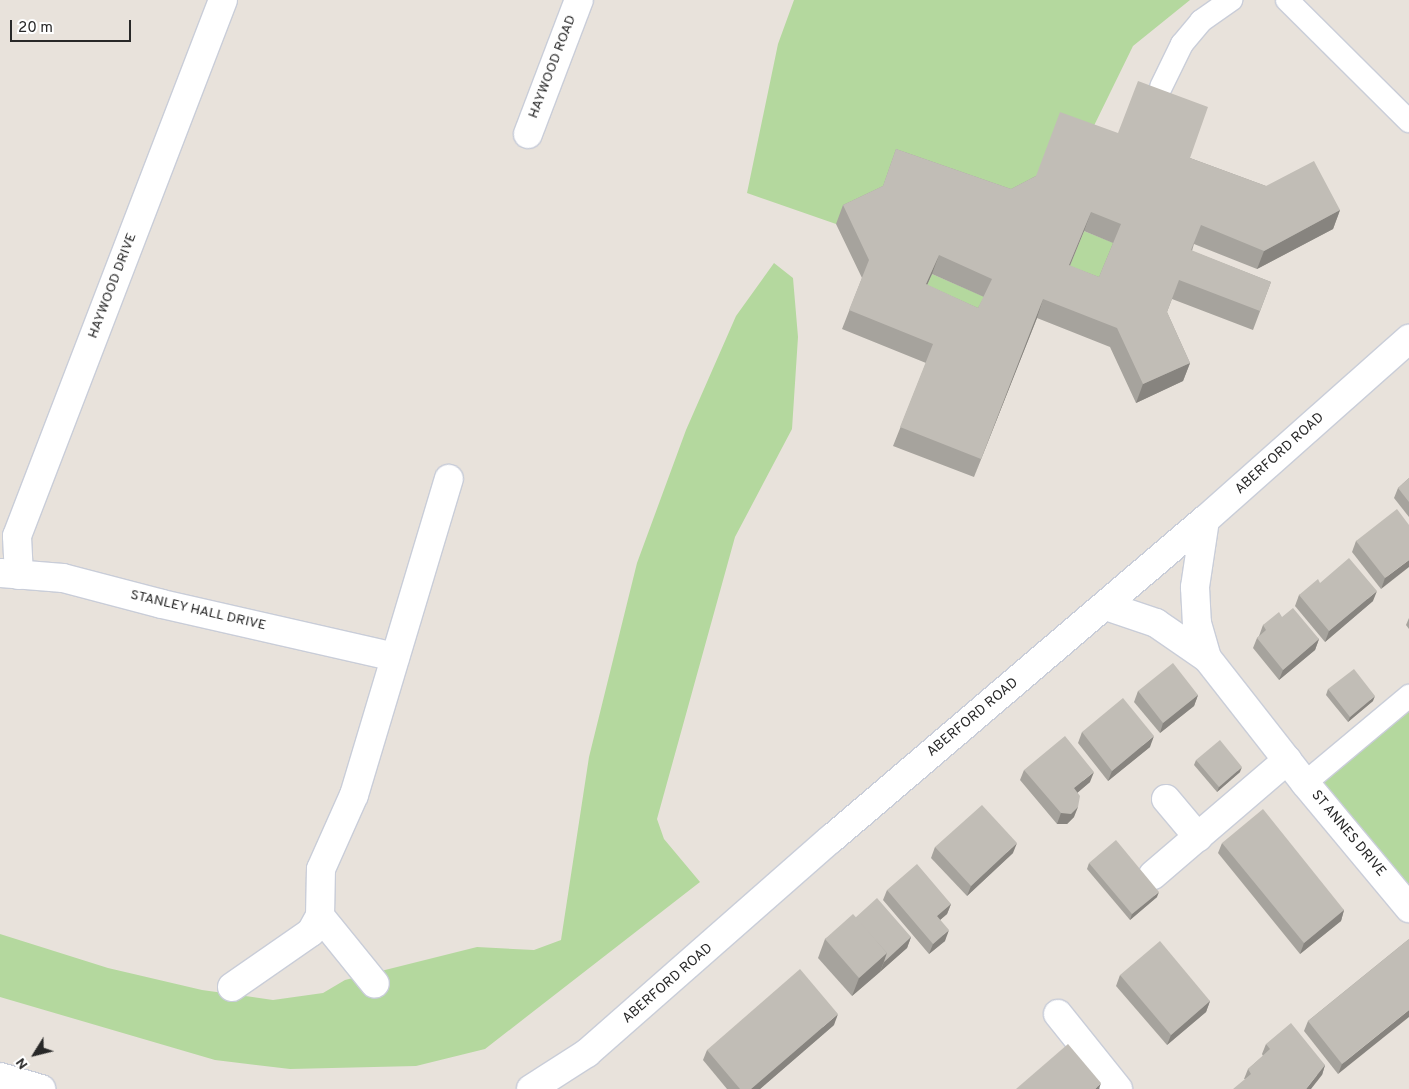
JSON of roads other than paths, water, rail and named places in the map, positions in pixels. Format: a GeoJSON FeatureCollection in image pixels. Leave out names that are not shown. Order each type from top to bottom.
{"type":"FeatureCollection","features":[{"type":"Feature","properties":{"kind":"street","name":"HAYWOOD DRIVE"},"geometry":{"type":"LineString","coordinates":[[9,574],[17,536],[223,0]]}},
{"type":"Feature","properties":{"kind":"street","name":"HAYWOOD ROAD"},"geometry":{"type":"LineString","coordinates":[[528,134],[579,0]]}},
{"type":"Feature","properties":{"kind":"street","name":"ABERFORD ROAD"},"geometry":{"type":"LineString","coordinates":[[531,1089],[588,1053],[831,839],[1205,520],[1409,339]]}},
{"type":"Feature","properties":{"kind":"street"},"geometry":{"type":"LineString","coordinates":[[232,987],[311,932],[320,916],[321,869],[354,796],[449,479]]}},
{"type":"Feature","properties":{"kind":"street","name":"ST ANNES DRIVE"},"geometry":{"type":"LineString","coordinates":[[1205,520],[1195,586],[1197,623],[1207,658]]}},
{"type":"Feature","properties":{"kind":"street","name":"STANLEY HALL DRIVE"},"geometry":{"type":"LineString","coordinates":[[9,574],[64,578],[162,604],[395,657]]}},
{"type":"Feature","properties":{"kind":"street","name":"ST ANNES DRIVE"},"geometry":{"type":"LineString","coordinates":[[1106,606],[1156,623],[1207,658],[1305,783],[1409,908]]}},
{"type":"Feature","properties":{"kind":"street"},"geometry":{"type":"LineString","coordinates":[[1153,875],[1287,760]]}},
{"type":"Feature","properties":{"kind":"street"},"geometry":{"type":"LineString","coordinates":[[1166,798],[1198,837]]}},
{"type":"Feature","properties":{"kind":"street"},"geometry":{"type":"LineString","coordinates":[[320,916],[376,984]]}},
{"type":"Feature","properties":{"kind":"street"},"geometry":{"type":"LineString","coordinates":[[1058,1014],[1118,1089]]}},
{"type":"Feature","properties":{"kind":"street"},"geometry":{"type":"LineString","coordinates":[[0,1077],[42,1089]]}},
{"type":"Feature","properties":{"kind":"lane"},"geometry":{"type":"LineString","coordinates":[[1160,86],[1182,44],[1201,21],[1231,0]]}},
{"type":"Feature","properties":{"kind":"lane"},"geometry":{"type":"LineString","coordinates":[[1287,0],[1409,121]]}},
{"type":"Feature","properties":{"kind":"lane"},"geometry":{"type":"LineString","coordinates":[[1305,783],[1409,696]]}}]}
